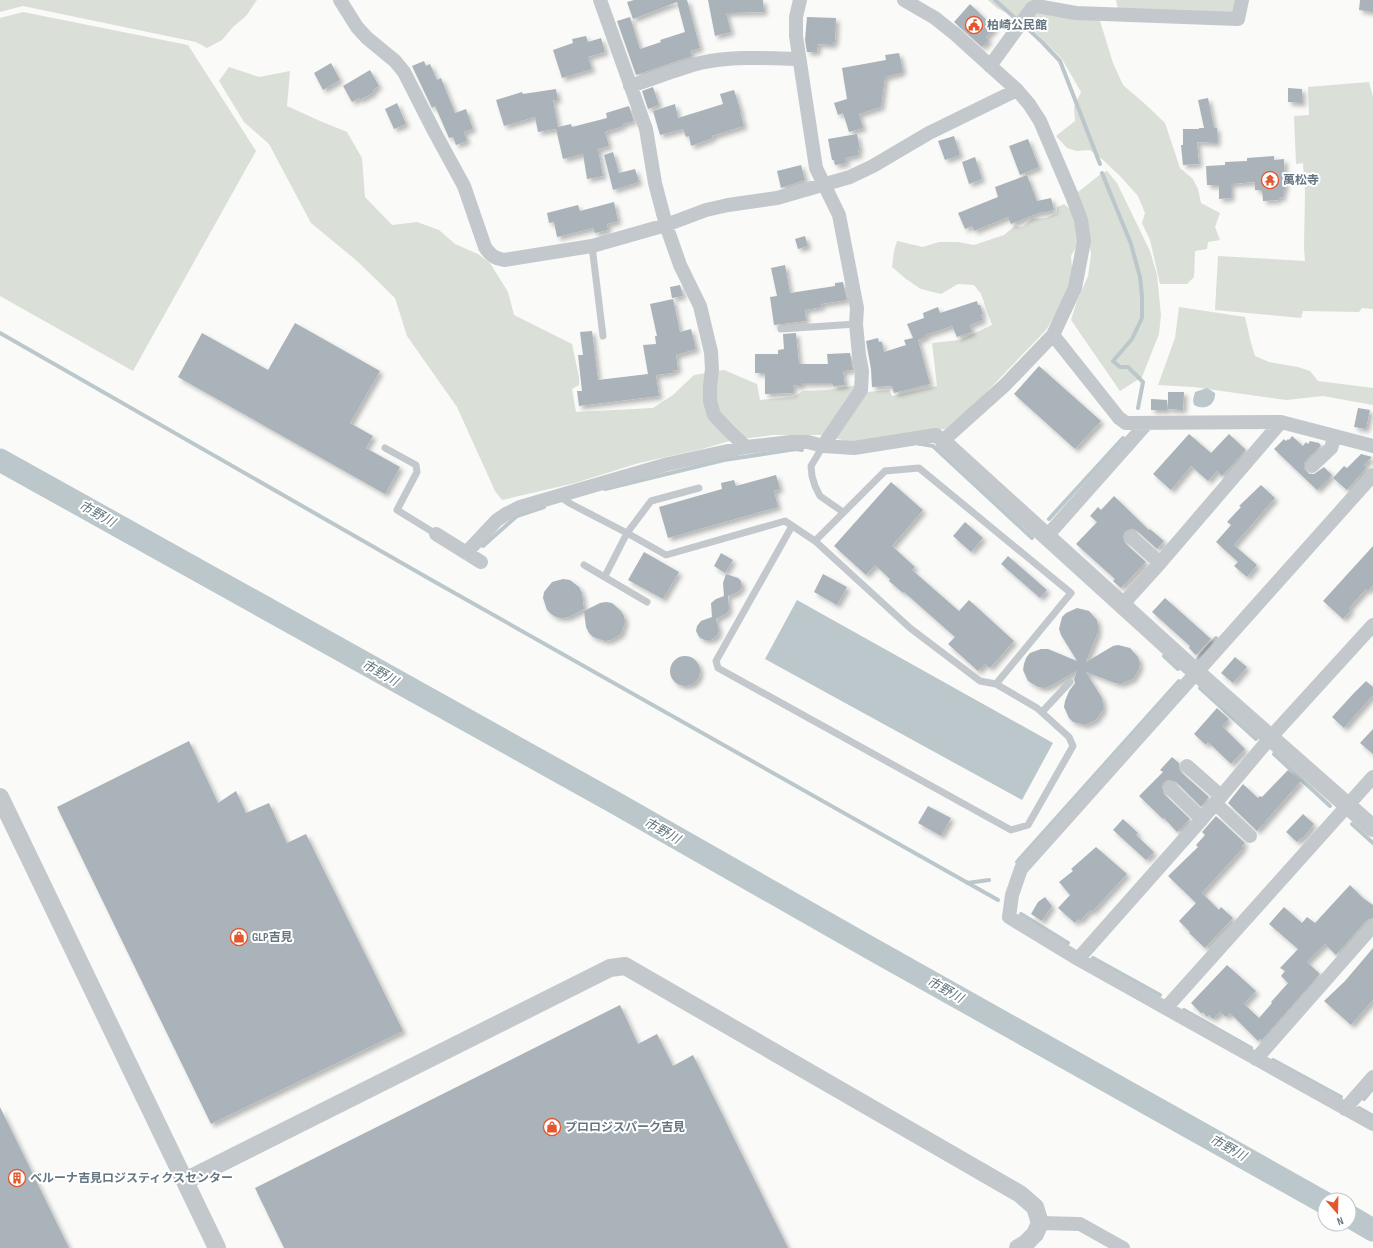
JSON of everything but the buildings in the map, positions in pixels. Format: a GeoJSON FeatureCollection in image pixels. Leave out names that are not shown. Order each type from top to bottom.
{"type":"FeatureCollection","features":[{"type":"Feature","properties":{"kind":"street"},"geometry":{"type":"LineString","coordinates":[[340,0],[357,27],[367,38],[396,61],[404,72],[464,186],[485,247],[489,254],[494,258],[504,260],[592,246],[666,225],[713,209],[728,205],[777,198],[850,177],[873,166],[928,133],[1016,90]]}},
{"type":"Feature","properties":{"kind":"street"},"geometry":{"type":"LineString","coordinates":[[600,0],[646,129],[655,183],[666,225],[680,266],[700,306],[711,352],[712,368],[710,401],[714,416],[746,447]]}},
{"type":"Feature","properties":{"kind":"street"},"geometry":{"type":"LineString","coordinates":[[800,0],[796,17],[796,36],[816,168],[839,215],[858,308],[856,324],[862,371],[861,390],[823,446]]}},
{"type":"Feature","properties":{"kind":"street"},"geometry":{"type":"LineString","coordinates":[[904,0],[935,18],[955,34],[1016,90],[1029,104],[1040,121],[1078,214],[1084,241],[1075,288],[1053,335],[1005,385],[946,437],[945,444]]}},
{"type":"Feature","properties":{"kind":"street"},"geometry":{"type":"LineString","coordinates":[[990,66],[1032,8],[1037,6],[1076,13],[1238,19],[1242,0]]}},
{"type":"Feature","properties":{"kind":"street"},"geometry":{"type":"LineString","coordinates":[[630,86],[700,63],[726,59],[748,58],[799,59]]}},
{"type":"Feature","properties":{"kind":"street"},"geometry":{"type":"LineString","coordinates":[[1053,335],[1119,418],[1126,423],[1281,422],[1373,446]]}},
{"type":"Feature","properties":{"kind":"street"},"geometry":{"type":"LineString","coordinates":[[1122,605],[1281,422]]}},
{"type":"Feature","properties":{"kind":"street"},"geometry":{"type":"LineString","coordinates":[[1047,536],[1147,423]]}},
{"type":"Feature","properties":{"kind":"street"},"geometry":{"type":"LineString","coordinates":[[466,553],[485,532],[506,514],[520,507],[668,464],[746,447],[791,442],[808,442],[823,446],[854,448],[936,434],[945,444],[1196,672],[1373,828]]}},
{"type":"Feature","properties":{"kind":"street"},"geometry":{"type":"LineString","coordinates":[[1312,466],[1331,448],[1335,436]]}},
{"type":"Feature","properties":{"kind":"street"},"geometry":{"type":"LineString","coordinates":[[1373,475],[1020,869],[1012,894],[1009,917],[1078,959],[1373,1124]]}},
{"type":"Feature","properties":{"kind":"street"},"geometry":{"type":"LineString","coordinates":[[436,534],[480,562]]}},
{"type":"Feature","properties":{"kind":"street"},"geometry":{"type":"LineString","coordinates":[[1131,537],[1160,563]]}},
{"type":"Feature","properties":{"kind":"street"},"geometry":{"type":"LineString","coordinates":[[1078,959],[1202,819],[1270,738],[1368,641],[1373,625]]}},
{"type":"Feature","properties":{"kind":"street"},"geometry":{"type":"LineString","coordinates":[[1187,766],[1250,836]]}},
{"type":"Feature","properties":{"kind":"street"},"geometry":{"type":"LineString","coordinates":[[1166,1008],[1373,777]]}},
{"type":"Feature","properties":{"kind":"street"},"geometry":{"type":"LineString","coordinates":[[1170,788],[1202,819]]}},
{"type":"Feature","properties":{"kind":"street"},"geometry":{"type":"LineString","coordinates":[[0,797],[217,1248]]}},
{"type":"Feature","properties":{"kind":"street"},"geometry":{"type":"LineString","coordinates":[[1256,1059],[1373,926]]}},
{"type":"Feature","properties":{"kind":"street"},"geometry":{"type":"LineString","coordinates":[[185,1181],[610,968],[625,966],[1020,1194],[1035,1207],[1040,1223],[1035,1234],[1025,1244],[1018,1248]]}},
{"type":"Feature","properties":{"kind":"street"},"geometry":{"type":"LineString","coordinates":[[1345,1109],[1373,1078]]}},
{"type":"Feature","properties":{"kind":"street"},"geometry":{"type":"LineString","coordinates":[[1040,1223],[1080,1224],[1123,1248]]}},
{"type":"Feature","properties":{"kind":"lane"},"geometry":{"type":"LineString","coordinates":[[592,246],[603,336]]}},
{"type":"Feature","properties":{"kind":"lane"},"geometry":{"type":"LineString","coordinates":[[781,329],[856,324]]}},
{"type":"Feature","properties":{"kind":"lane"},"geometry":{"type":"LineString","coordinates":[[823,446],[811,466],[815,486],[820,496],[843,512]]}},
{"type":"Feature","properties":{"kind":"lane"},"geometry":{"type":"LineString","coordinates":[[385,448],[416,465],[417,472],[397,510],[436,534]]}},
{"type":"Feature","properties":{"kind":"lane"},"geometry":{"type":"LineString","coordinates":[[815,541],[885,470],[919,468],[1071,593],[996,684]]}},
{"type":"Feature","properties":{"kind":"lane"},"geometry":{"type":"LineString","coordinates":[[604,576],[627,533],[651,501],[699,488]]}},
{"type":"Feature","properties":{"kind":"lane"},"geometry":{"type":"LineString","coordinates":[[558,496],[666,555],[785,521],[815,541],[910,628],[980,681],[996,684],[1037,708],[1069,737],[1073,746],[1028,825],[1011,830],[718,668],[716,660],[792,526]]}},
{"type":"Feature","properties":{"kind":"lane"},"geometry":{"type":"LineString","coordinates":[[584,565],[647,602]]}},
{"type":"Feature","properties":{"kind":"lane"},"geometry":{"type":"LineString","coordinates":[[1042,712],[1070,682]]}},
{"type":"Feature","properties":{"kind":"shaded area"},"geometry":{"type":"Polygon","coordinates":[[[0,0],[257,0],[246,16],[233,27],[222,40],[207,48],[196,42],[23,6],[0,12],[0,0]]]}},
{"type":"Feature","properties":{"kind":"shaded area"},"geometry":{"type":"Polygon","coordinates":[[[988,0],[1039,0],[1020,20],[997,8],[988,0]]]}},
{"type":"Feature","properties":{"kind":"shaded area"},"geometry":{"type":"Polygon","coordinates":[[[1116,0],[1236,0],[1234,14],[1118,9],[1116,0]]]}},
{"type":"Feature","properties":{"kind":"shaded area"},"geometry":{"type":"Polygon","coordinates":[[[1036,10],[1100,21],[1113,63],[1123,85],[1165,123],[1180,168],[1193,179],[1198,189],[1201,203],[1220,213],[1215,227],[1220,240],[1208,242],[1207,249],[1195,251],[1194,277],[1187,284],[1160,284],[1150,240],[1142,223],[1145,213],[1138,196],[1121,177],[1090,150],[1077,151],[1067,148],[1056,136],[1075,121],[1074,107],[1081,92],[1062,59],[1026,23],[1036,10]]]}},
{"type":"Feature","properties":{"kind":"shaded area"},"geometry":{"type":"Polygon","coordinates":[[[23,12],[188,45],[256,151],[133,371],[0,296],[0,18],[23,12]]]}},
{"type":"Feature","properties":{"kind":"shaded area"},"geometry":{"type":"Polygon","coordinates":[[[229,67],[259,77],[290,71],[287,106],[347,132],[362,158],[365,197],[392,225],[417,222],[439,230],[455,244],[478,254],[490,263],[508,292],[514,315],[572,344],[579,377],[579,385],[572,389],[576,412],[653,408],[673,395],[694,375],[724,370],[757,384],[760,400],[793,397],[803,391],[827,390],[864,384],[867,392],[889,390],[892,396],[937,386],[932,343],[960,340],[992,325],[981,294],[974,285],[958,284],[941,294],[921,289],[892,267],[897,241],[923,247],[939,242],[958,242],[974,245],[1004,235],[1015,226],[1022,227],[1032,219],[1046,218],[1057,213],[1057,207],[1064,204],[1072,211],[1080,240],[1071,256],[1073,279],[1058,310],[1046,330],[977,402],[945,429],[852,443],[824,435],[773,435],[733,440],[702,449],[639,463],[575,483],[502,500],[495,491],[457,407],[407,336],[395,298],[357,261],[311,223],[269,144],[244,122],[219,81],[229,67]]]}},
{"type":"Feature","properties":{"kind":"shaded area"},"geometry":{"type":"Polygon","coordinates":[[[1369,82],[1373,97],[1373,309],[1362,308],[1359,312],[1303,311],[1301,318],[1215,310],[1218,256],[1305,261],[1305,192],[1303,163],[1296,164],[1294,116],[1309,115],[1308,87],[1369,82]]]}},
{"type":"Feature","properties":{"kind":"shaded area"},"geometry":{"type":"Polygon","coordinates":[[[1107,171],[1117,183],[1150,251],[1157,275],[1161,315],[1159,334],[1142,377],[1120,391],[1071,320],[1077,301],[1088,276],[1091,255],[1087,218],[1078,192],[1102,173],[1107,171]]]}},
{"type":"Feature","properties":{"kind":"shaded area"},"geometry":{"type":"Polygon","coordinates":[[[1179,307],[1245,317],[1255,356],[1269,362],[1298,367],[1310,371],[1318,381],[1373,388],[1373,405],[1323,396],[1286,400],[1193,387],[1158,385],[1175,338],[1179,307]]]}},
{"type":"Feature","properties":{"kind":"shaded area"},"geometry":{"type":"Polygon","coordinates":[[[1207,388],[1215,393],[1214,401],[1209,406],[1205,407],[1198,407],[1194,405],[1193,400],[1195,392],[1207,388]]]}},
{"type":"Feature","properties":{"kind":"shaded area"},"geometry":{"type":"Polygon","coordinates":[[[797,600],[1053,743],[1022,800],[765,659],[797,600]]]}},
{"type":"Feature","properties":{"kind":"waterway"},"geometry":{"type":"LineString","coordinates":[[995,0],[1016,19]]}},
{"type":"Feature","properties":{"kind":"waterway"},"geometry":{"type":"LineString","coordinates":[[1026,27],[1060,61],[1100,164]]}},
{"type":"Feature","properties":{"kind":"waterway"},"geometry":{"type":"LineString","coordinates":[[1102,173],[1131,244],[1140,277],[1142,318],[1132,339],[1113,361],[1120,367],[1128,367],[1143,382],[1138,408]]}},
{"type":"Feature","properties":{"kind":"waterway"},"geometry":{"type":"LineString","coordinates":[[0,333],[428,578],[998,900]]}},
{"type":"Feature","properties":{"kind":"waterway"},"geometry":{"type":"LineString","coordinates":[[1049,519],[1123,438]]}},
{"type":"Feature","properties":{"kind":"waterway"},"geometry":{"type":"LineString","coordinates":[[919,444],[933,446],[1032,538]]}},
{"type":"Feature","properties":{"kind":"waterway"},"geometry":{"type":"LineString","coordinates":[[605,489],[724,460],[796,449],[802,450]]}},
{"type":"Feature","properties":{"kind":"waterway","name":"市野川"},"geometry":{"type":"LineString","coordinates":[[0,460],[612,801],[872,949],[1317,1199]]}},
{"type":"Feature","properties":{"kind":"waterway"},"geometry":{"type":"LineString","coordinates":[[483,546],[517,516],[544,507]]}},
{"type":"Feature","properties":{"kind":"waterway"},"geometry":{"type":"LineString","coordinates":[[1198,659],[1216,638]]}},
{"type":"Feature","properties":{"kind":"waterway"},"geometry":{"type":"LineString","coordinates":[[1164,656],[1178,669]]}},
{"type":"Feature","properties":{"kind":"waterway"},"geometry":{"type":"LineString","coordinates":[[1017,862],[1179,681]]}},
{"type":"Feature","properties":{"kind":"waterway"},"geometry":{"type":"LineString","coordinates":[[1200,688],[1256,739]]}},
{"type":"Feature","properties":{"kind":"waterway"},"geometry":{"type":"LineString","coordinates":[[1274,754],[1330,806]]}},
{"type":"Feature","properties":{"kind":"waterway"},"geometry":{"type":"LineString","coordinates":[[1352,824],[1373,843]]}},
{"type":"Feature","properties":{"kind":"waterway"},"geometry":{"type":"LineString","coordinates":[[967,883],[989,880]]}},
{"type":"Feature","properties":{"kind":"waterway"},"geometry":{"type":"LineString","coordinates":[[1021,914],[1068,943]]}},
{"type":"Feature","properties":{"kind":"waterway"},"geometry":{"type":"LineString","coordinates":[[1093,958],[1160,995]]}},
{"type":"Feature","properties":{"kind":"waterway"},"geometry":{"type":"LineString","coordinates":[[1184,1010],[1251,1048]]}},
{"type":"Feature","properties":{"kind":"waterway"},"geometry":{"type":"LineString","coordinates":[[1273,1060],[1341,1097]]}},
{"type":"Feature","properties":{"kind":"waterway"},"geometry":{"type":"LineString","coordinates":[[1364,1099],[1373,1088]]}},
{"type":"Feature","properties":{"kind":"waterway"},"geometry":{"type":"LineString","coordinates":[[1359,1108],[1373,1116]]}},
{"type":"Feature","properties":{"kind":"waterway","name":"市野川"},"geometry":{"type":"LineString","coordinates":[[1357,1221],[1373,1230]]}},
{"type":"Feature","properties":{"kind":"place","name":"柏崎公民館"},"geometry":{"type":"Point","coordinates":[974,25]}},
{"type":"Feature","properties":{"kind":"place","name":"萬松寺"},"geometry":{"type":"Point","coordinates":[1270,180]}},
{"type":"Feature","properties":{"kind":"place","name":"GLP吉見"},"geometry":{"type":"Point","coordinates":[239,937]}},
{"type":"Feature","properties":{"kind":"place","name":"プロロジスパーク吉見"},"geometry":{"type":"Point","coordinates":[552,1127]}},
{"type":"Feature","properties":{"kind":"place","name":"ベルーナ吉見ロジスティクスセンター"},"geometry":{"type":"Point","coordinates":[17,1178]}}]}
